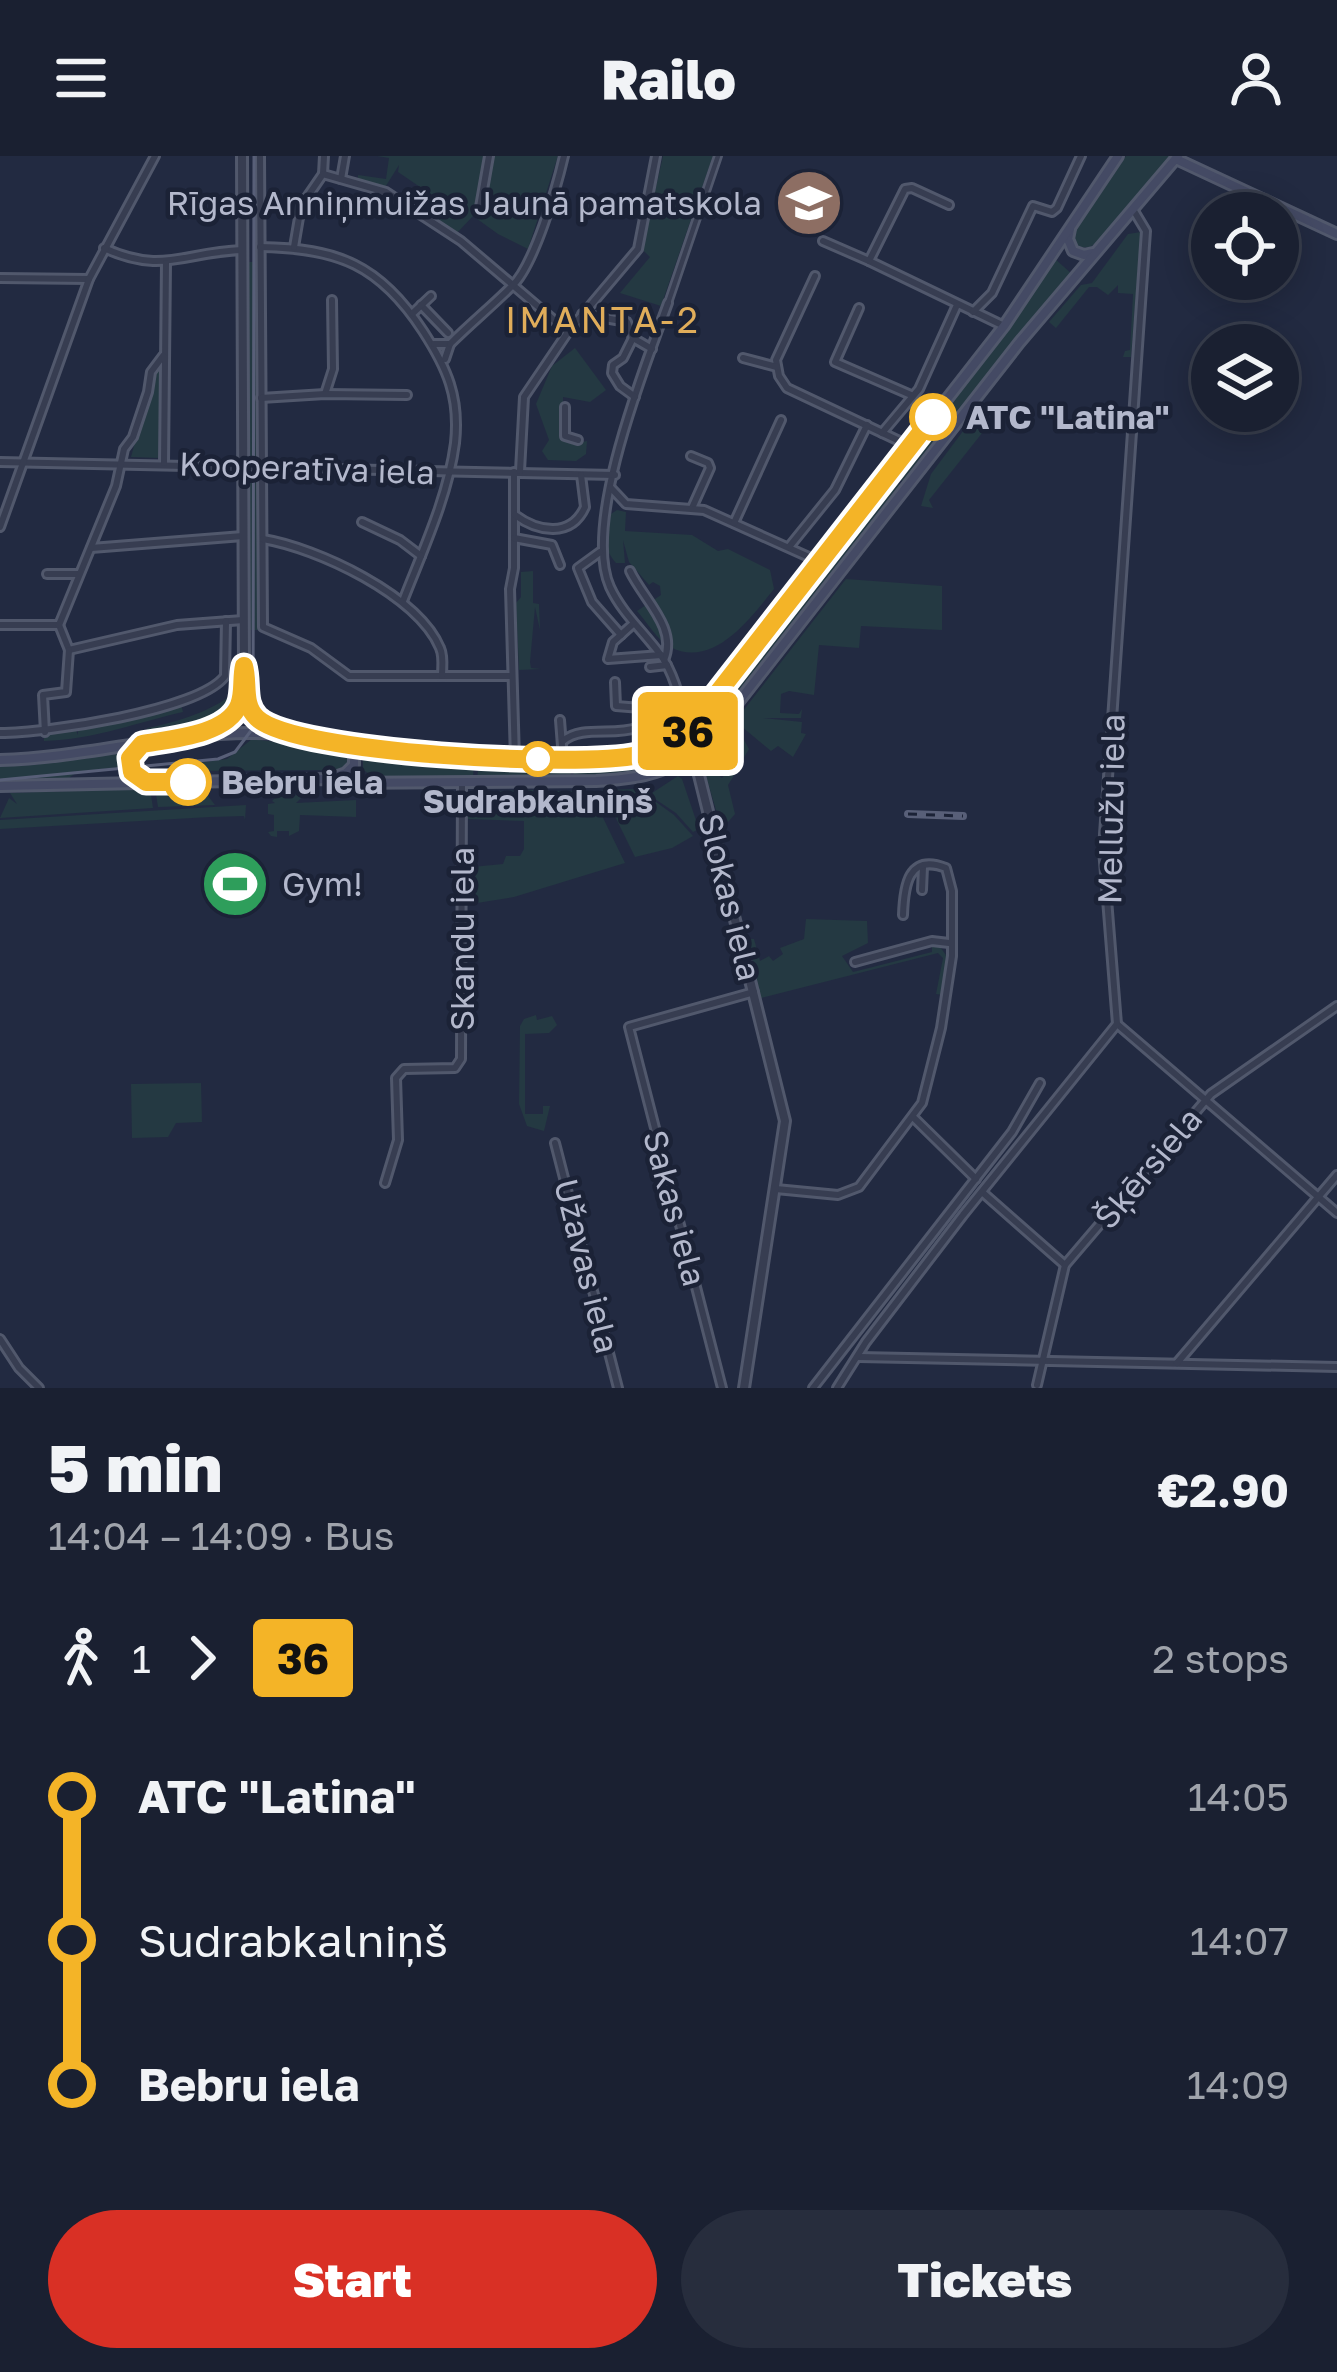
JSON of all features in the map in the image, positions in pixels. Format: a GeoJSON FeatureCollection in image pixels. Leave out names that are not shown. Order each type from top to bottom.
{"type":"FeatureCollection","features":[{"type":"Feature","properties":{"kind":"main road"},"geometry":{"type":"LineString","coordinates":[[0,760],[38,759],[199,734],[290,734],[453,757],[638,755],[688,731],[1004,326],[1117,156]]}},
{"type":"Feature","properties":{"kind":"main road"},"geometry":{"type":"LineString","coordinates":[[327,779],[336,783],[638,778],[668,770],[693,753],[725,719],[1019,343],[1177,157],[1337,234]]}},
{"type":"Feature","properties":{"kind":"main road"},"geometry":{"type":"LineString","coordinates":[[1070,228],[1073,251],[1089,255],[1099,250]]}},
{"type":"Feature","properties":{"kind":"main road"},"geometry":{"type":"LineString","coordinates":[[0,786],[327,779],[354,765],[354,754],[342,742]]}},
{"type":"Feature","properties":{"kind":"main road"},"geometry":{"type":"LineString","coordinates":[[142,744],[129,763],[132,772],[146,782]]}},
{"type":"Feature","properties":{"kind":"street"},"geometry":{"type":"LineString","coordinates":[[0,527],[89,278],[154,156]]}},
{"type":"Feature","properties":{"kind":"street"},"geometry":{"type":"LineString","coordinates":[[242,156],[244,666],[253,713],[290,734]]}},
{"type":"Feature","properties":{"kind":"street"},"geometry":{"type":"LineString","coordinates":[[260,156],[263,627],[311,648],[349,676],[511,676]]}},
{"type":"Feature","properties":{"kind":"street"},"geometry":{"type":"LineString","coordinates":[[294,247],[301,206],[323,174],[324,156]]}},
{"type":"Feature","properties":{"kind":"street"},"geometry":{"type":"LineString","coordinates":[[341,178],[345,156]]}},
{"type":"Feature","properties":{"kind":"street"},"geometry":{"type":"LineString","coordinates":[[480,207],[489,156]]}},
{"type":"Feature","properties":{"kind":"street"},"geometry":{"type":"LineString","coordinates":[[444,361],[450,344],[515,285],[545,219],[564,156]]}},
{"type":"Feature","properties":{"kind":"street"},"geometry":{"type":"LineString","coordinates":[[515,759],[511,676],[514,514],[524,397],[568,332],[638,250],[656,156]]}},
{"type":"Feature","properties":{"kind":"street","name":"Slokas iela"},"geometry":{"type":"LineString","coordinates":[[718,156],[635,397],[604,514],[600,552],[610,589],[664,660],[679,697],[784,1121],[744,1388]]}},
{"type":"Feature","properties":{"kind":"street"},"geometry":{"type":"LineString","coordinates":[[973,312],[992,293],[1033,206],[1052,212],[1057,208],[1082,156]]}},
{"type":"Feature","properties":{"kind":"street"},"geometry":{"type":"LineString","coordinates":[[323,174],[386,192],[460,241],[568,332]]}},
{"type":"Feature","properties":{"kind":"street"},"geometry":{"type":"LineString","coordinates":[[242,185],[260,184]]}},
{"type":"Feature","properties":{"kind":"street"},"geometry":{"type":"LineString","coordinates":[[869,261],[905,189],[949,205]]}},
{"type":"Feature","properties":{"kind":"street","name":"Mellužu iela"},"geometry":{"type":"LineString","coordinates":[[1117,1024],[1103,849],[1146,231],[1134,211]]}},
{"type":"Feature","properties":{"kind":"street"},"geometry":{"type":"LineString","coordinates":[[824,241],[1004,326]]}},
{"type":"Feature","properties":{"kind":"street"},"geometry":{"type":"LineString","coordinates":[[260,247],[294,247],[331,255],[372,274],[391,287],[413,313],[444,361],[455,420],[448,472],[403,602]]}},
{"type":"Feature","properties":{"kind":"street"},"geometry":{"type":"LineString","coordinates":[[104,248],[134,262],[166,263],[242,250]]}},
{"type":"Feature","properties":{"kind":"street"},"geometry":{"type":"LineString","coordinates":[[164,464],[166,263]]}},
{"type":"Feature","properties":{"kind":"street"},"geometry":{"type":"LineString","coordinates":[[815,276],[776,360],[787,388],[910,446]]}},
{"type":"Feature","properties":{"kind":"street"},"geometry":{"type":"LineString","coordinates":[[0,278],[89,278]]}},
{"type":"Feature","properties":{"kind":"street"},"geometry":{"type":"LineString","coordinates":[[413,313],[431,296]]}},
{"type":"Feature","properties":{"kind":"street"},"geometry":{"type":"LineString","coordinates":[[325,394],[333,369],[332,300]]}},
{"type":"Feature","properties":{"kind":"street"},"geometry":{"type":"LineString","coordinates":[[882,433],[919,389],[957,304]]}},
{"type":"Feature","properties":{"kind":"street"},"geometry":{"type":"LineString","coordinates":[[422,305],[448,334]]}},
{"type":"Feature","properties":{"kind":"street"},"geometry":{"type":"LineString","coordinates":[[859,308],[835,362],[911,395]]}},
{"type":"Feature","properties":{"kind":"street"},"geometry":{"type":"LineString","coordinates":[[582,314],[627,322],[633,338],[652,349]]}},
{"type":"Feature","properties":{"kind":"street"},"geometry":{"type":"LineString","coordinates":[[633,338],[611,373],[635,397]]}},
{"type":"Feature","properties":{"kind":"street"},"geometry":{"type":"LineString","coordinates":[[434,344],[450,344]]}},
{"type":"Feature","properties":{"kind":"street"},"geometry":{"type":"LineString","coordinates":[[45,732],[43,695],[60,694],[68,688],[69,650],[59,625],[92,548],[124,449],[133,437],[151,372],[163,356]]}},
{"type":"Feature","properties":{"kind":"street"},"geometry":{"type":"LineString","coordinates":[[743,358],[777,367]]}},
{"type":"Feature","properties":{"kind":"street"},"geometry":{"type":"LineString","coordinates":[[261,398],[407,395]]}},
{"type":"Feature","properties":{"kind":"street"},"geometry":{"type":"LineString","coordinates":[[565,407],[565,436],[578,440]]}},
{"type":"Feature","properties":{"kind":"street"},"geometry":{"type":"LineString","coordinates":[[734,523],[781,420]]}},
{"type":"Feature","properties":{"kind":"street"},"geometry":{"type":"LineString","coordinates":[[788,547],[835,490],[866,425]]}},
{"type":"Feature","properties":{"kind":"street"},"geometry":{"type":"LineString","coordinates":[[691,456],[710,468],[692,508]]}},
{"type":"Feature","properties":{"kind":"street","name":"Kooperatīva iela"},"geometry":{"type":"LineString","coordinates":[[0,461],[615,475]]}},
{"type":"Feature","properties":{"kind":"street"},"geometry":{"type":"LineString","coordinates":[[514,514],[542,527],[560,530],[572,524],[585,507],[580,475]]}},
{"type":"Feature","properties":{"kind":"street"},"geometry":{"type":"LineString","coordinates":[[611,488],[626,504]]}},
{"type":"Feature","properties":{"kind":"street"},"geometry":{"type":"LineString","coordinates":[[604,514],[626,504],[692,508],[820,562]]}},
{"type":"Feature","properties":{"kind":"street"},"geometry":{"type":"LineString","coordinates":[[362,522],[421,556]]}},
{"type":"Feature","properties":{"kind":"street"},"geometry":{"type":"LineString","coordinates":[[92,548],[243,536]]}},
{"type":"Feature","properties":{"kind":"street"},"geometry":{"type":"LineString","coordinates":[[514,538],[552,545],[560,565]]}},
{"type":"Feature","properties":{"kind":"street"},"geometry":{"type":"LineString","coordinates":[[262,539],[337,564],[403,602],[440,648],[442,676]]}},
{"type":"Feature","properties":{"kind":"street"},"geometry":{"type":"LineString","coordinates":[[600,552],[578,568],[592,602],[621,634]]}},
{"type":"Feature","properties":{"kind":"street"},"geometry":{"type":"LineString","coordinates":[[630,572],[640,595],[665,628],[664,660],[650,668]]}},
{"type":"Feature","properties":{"kind":"street"},"geometry":{"type":"LineString","coordinates":[[46,574],[79,574]]}},
{"type":"Feature","properties":{"kind":"street"},"geometry":{"type":"LineString","coordinates":[[0,734],[107,722],[218,685],[227,668],[226,620]]}},
{"type":"Feature","properties":{"kind":"street"},"geometry":{"type":"LineString","coordinates":[[69,650],[177,625],[243,620]]}},
{"type":"Feature","properties":{"kind":"street"},"geometry":{"type":"LineString","coordinates":[[634,624],[608,649],[608,659],[664,660]]}},
{"type":"Feature","properties":{"kind":"street"},"geometry":{"type":"LineString","coordinates":[[0,625],[59,625]]}},
{"type":"Feature","properties":{"kind":"street"},"geometry":{"type":"LineString","coordinates":[[199,734],[236,711],[244,666]]}},
{"type":"Feature","properties":{"kind":"street"},"geometry":{"type":"LineString","coordinates":[[615,682],[616,706],[641,708],[679,697]]}},
{"type":"Feature","properties":{"kind":"street"},"geometry":{"type":"LineString","coordinates":[[563,741],[572,734],[623,732],[651,720],[662,702]]}},
{"type":"Feature","properties":{"kind":"street"},"geometry":{"type":"LineString","coordinates":[[560,720],[563,758]]}},
{"type":"Feature","properties":{"kind":"street","name":"Skandu iela"},"geometry":{"type":"LineString","coordinates":[[386,1183],[398,1140],[395,1084],[399,1073],[455,1068],[461,1059],[462,782]]}},
{"type":"Feature","properties":{"kind":"street"},"geometry":{"type":"LineString","coordinates":[[776,1189],[838,1195],[859,1186],[914,1118],[926,1093],[952,956],[950,876],[942,865],[923,866],[904,885],[903,915]]}},
{"type":"Feature","properties":{"kind":"street"},"geometry":{"type":"LineString","coordinates":[[922,890],[923,866]]}},
{"type":"Feature","properties":{"kind":"street"},"geometry":{"type":"LineString","coordinates":[[855,962],[932,941],[949,943]]}},
{"type":"Feature","properties":{"kind":"street","name":"Sakas iela"},"geometry":{"type":"LineString","coordinates":[[722,1388],[628,1027],[754,992]]}},
{"type":"Feature","properties":{"kind":"street","name":"Šķērsiela"},"geometry":{"type":"LineString","coordinates":[[1037,1384],[1065,1265],[1205,1100],[1337,1006]]}},
{"type":"Feature","properties":{"kind":"street"},"geometry":{"type":"LineString","coordinates":[[838,1388],[982,1192],[1117,1024],[1337,1213]]}},
{"type":"Feature","properties":{"kind":"street"},"geometry":{"type":"LineString","coordinates":[[813,1388],[1020,1120],[1040,1083]]}},
{"type":"Feature","properties":{"kind":"street"},"geometry":{"type":"LineString","coordinates":[[914,1118],[976,1179]]}},
{"type":"Feature","properties":{"kind":"street","name":"Užavas iela"},"geometry":{"type":"LineString","coordinates":[[555,1143],[618,1388]]}},
{"type":"Feature","properties":{"kind":"street"},"geometry":{"type":"LineString","coordinates":[[1177,1363],[1337,1175]]}},
{"type":"Feature","properties":{"kind":"street"},"geometry":{"type":"LineString","coordinates":[[982,1192],[1065,1265]]}},
{"type":"Feature","properties":{"kind":"street"},"geometry":{"type":"LineString","coordinates":[[0,1339],[19,1369],[39,1388]]}},
{"type":"Feature","properties":{"kind":"street"},"geometry":{"type":"LineString","coordinates":[[859,1357],[1337,1367]]}},
{"type":"Feature","properties":{"kind":"shaded area"},"geometry":{"type":"Polygon","coordinates":[[[377,156],[558,156],[528,249],[473,216],[457,233],[424,210],[420,187],[398,172],[399,165],[384,189],[358,181],[358,175],[386,179],[389,158],[377,156]]]}},
{"type":"Feature","properties":{"kind":"shaded area"},"geometry":{"type":"Polygon","coordinates":[[[663,156],[713,156],[661,306],[620,293],[650,257],[642,249],[663,156]]]}},
{"type":"Feature","properties":{"kind":"shaded area"},"geometry":{"type":"Polygon","coordinates":[[[1126,156],[1171,156],[1099,241],[1079,248],[1073,242],[1074,233],[1126,156]]]}},
{"type":"Feature","properties":{"kind":"shaded area"},"geometry":{"type":"Polygon","coordinates":[[[1141,232],[1131,357],[1123,357],[1130,350],[1133,294],[1118,293],[1118,285],[1108,295],[1089,287],[1056,328],[1049,322],[1081,285],[1092,283],[1128,234],[1141,232]]]}},
{"type":"Feature","properties":{"kind":"shaded area"},"geometry":{"type":"Polygon","coordinates":[[[1054,258],[1073,275],[905,483],[893,474],[1054,258]]]}},
{"type":"Feature","properties":{"kind":"shaded area"},"geometry":{"type":"Polygon","coordinates":[[[246,262],[258,262],[258,460],[247,458],[246,262]]]}},
{"type":"Feature","properties":{"kind":"shaded area"},"geometry":{"type":"Polygon","coordinates":[[[575,348],[606,390],[590,402],[563,397],[563,438],[571,444],[587,441],[586,454],[576,461],[548,460],[542,451],[549,440],[536,404],[552,366],[575,348]]]}},
{"type":"Feature","properties":{"kind":"shaded area"},"geometry":{"type":"Polygon","coordinates":[[[156,365],[160,366],[160,458],[131,457],[156,365]]]}},
{"type":"Feature","properties":{"kind":"shaded area"},"geometry":{"type":"Polygon","coordinates":[[[972,419],[990,423],[929,500],[933,508],[921,506],[931,474],[972,419]]]}},
{"type":"Feature","properties":{"kind":"shaded area"},"geometry":{"type":"Polygon","coordinates":[[[249,475],[259,477],[260,630],[248,630],[249,475]]]}},
{"type":"Feature","properties":{"kind":"shaded area"},"geometry":{"type":"Polygon","coordinates":[[[890,478],[902,487],[716,725],[697,739],[697,726],[890,478]]]}},
{"type":"Feature","properties":{"kind":"shaded area"},"geometry":{"type":"Polygon","coordinates":[[[617,510],[626,512],[625,531],[692,535],[718,551],[728,549],[770,570],[774,589],[743,625],[716,646],[686,652],[670,647],[637,611],[661,595],[660,586],[649,585],[629,562],[623,540],[625,563],[616,563],[609,553],[606,522],[617,510]]]}},
{"type":"Feature","properties":{"kind":"shaded area"},"geometry":{"type":"Polygon","coordinates":[[[533,571],[533,603],[539,604],[540,630],[535,607],[530,662],[531,668],[541,669],[519,670],[516,603],[521,597],[521,572],[533,571]]]}},
{"type":"Feature","properties":{"kind":"shaded area"},"geometry":{"type":"Polygon","coordinates":[[[846,579],[942,586],[942,630],[861,626],[859,648],[819,645],[814,695],[781,694],[780,713],[799,714],[802,709],[801,718],[763,718],[802,722],[801,733],[806,734],[793,757],[778,746],[771,751],[735,721],[846,579]]]}},
{"type":"Feature","properties":{"kind":"shaded area"},"geometry":{"type":"Polygon","coordinates":[[[238,688],[214,721],[149,737],[147,728],[209,709],[238,688]]]}},
{"type":"Feature","properties":{"kind":"shaded area"},"geometry":{"type":"Polygon","coordinates":[[[180,701],[183,712],[99,734],[44,741],[44,735],[76,730],[78,735],[78,729],[139,718],[180,701]]]}},
{"type":"Feature","properties":{"kind":"shaded area"},"geometry":{"type":"Polygon","coordinates":[[[728,730],[749,749],[743,759],[728,745],[710,769],[722,778],[734,763],[740,766],[728,785],[735,814],[728,822],[718,817],[702,762],[728,730]]]}},
{"type":"Feature","properties":{"kind":"shaded area"},"geometry":{"type":"Polygon","coordinates":[[[252,739],[346,751],[351,760],[346,770],[196,771],[194,765],[227,759],[252,739]]]}},
{"type":"Feature","properties":{"kind":"shaded area"},"geometry":{"type":"Polygon","coordinates":[[[672,747],[675,761],[630,775],[573,777],[575,762],[629,761],[672,747]]]}},
{"type":"Feature","properties":{"kind":"shaded area"},"geometry":{"type":"Polygon","coordinates":[[[121,750],[121,767],[77,772],[66,780],[0,781],[0,766],[121,750]]]}},
{"type":"Feature","properties":{"kind":"shaded area"},"geometry":{"type":"Polygon","coordinates":[[[370,750],[474,762],[473,778],[376,778],[363,770],[363,758],[370,750]]]}},
{"type":"Feature","properties":{"kind":"shaded area"},"geometry":{"type":"Polygon","coordinates":[[[573,762],[570,777],[477,778],[479,763],[573,762]]]}},
{"type":"Feature","properties":{"kind":"shaded area"},"geometry":{"type":"Polygon","coordinates":[[[678,776],[699,829],[693,832],[676,813],[649,795],[678,776]]]}},
{"type":"Feature","properties":{"kind":"shaded area"},"geometry":{"type":"Polygon","coordinates":[[[201,787],[215,805],[158,807],[155,788],[201,787]]]}},
{"type":"Feature","properties":{"kind":"shaded area"},"geometry":{"type":"Polygon","coordinates":[[[150,788],[153,808],[0,818],[9,798],[17,804],[10,793],[150,788]]]}},
{"type":"Feature","properties":{"kind":"shaded area"},"geometry":{"type":"Polygon","coordinates":[[[635,789],[642,794],[639,804],[649,797],[693,836],[672,848],[635,857],[602,790],[635,789]]]}},
{"type":"Feature","properties":{"kind":"shaded area"},"geometry":{"type":"Polygon","coordinates":[[[533,790],[535,807],[539,791],[590,791],[625,863],[514,897],[477,903],[470,891],[472,867],[503,864],[506,856],[520,856],[524,821],[468,819],[467,798],[471,792],[533,790]]]}},
{"type":"Feature","properties":{"kind":"shaded area"},"geometry":{"type":"Polygon","coordinates":[[[278,795],[297,795],[301,798],[296,803],[356,800],[356,817],[300,815],[299,831],[289,836],[289,831],[277,831],[277,837],[271,836],[274,815],[268,814],[268,804],[275,803],[278,795]]]}},
{"type":"Feature","properties":{"kind":"shaded area"},"geometry":{"type":"Polygon","coordinates":[[[246,805],[245,820],[244,816],[210,817],[0,829],[0,820],[246,805]]]}},
{"type":"Feature","properties":{"kind":"shaded area"},"geometry":{"type":"Polygon","coordinates":[[[806,919],[867,921],[868,943],[842,956],[853,972],[932,952],[932,945],[938,944],[948,958],[943,995],[936,994],[943,958],[938,953],[761,998],[748,939],[754,939],[760,961],[769,956],[773,961],[783,954],[780,948],[804,939],[806,919]]]}},
{"type":"Feature","properties":{"kind":"shaded area"},"geometry":{"type":"Polygon","coordinates":[[[536,1015],[537,1020],[552,1016],[557,1025],[549,1033],[525,1034],[525,1114],[543,1114],[543,1106],[550,1106],[544,1131],[527,1126],[519,1104],[520,1026],[536,1015]]]}},
{"type":"Feature","properties":{"kind":"shaded area"},"geometry":{"type":"Polygon","coordinates":[[[201,1083],[202,1122],[176,1123],[168,1137],[132,1138],[131,1084],[201,1083]]]}},
{"type":"Feature","properties":{"kind":"tram line"},"geometry":{"type":"LineString","coordinates":[[0,780],[218,759],[235,752],[253,728],[254,156]]}},
{"type":"Feature","properties":{"kind":"railway"},"geometry":{"type":"LineString","coordinates":[[908,814],[963,816]]}},
{"type":"Feature","properties":{"kind":"bus line","name":"36"},"geometry":{"type":"LineString","coordinates":[[188,782],[146,782],[132,772],[130,758],[142,744],[199,734],[225,721],[239,705],[244,666],[253,713],[290,734],[453,757],[619,758],[660,748],[688,731],[933,417]]}},
{"type":"Feature","properties":{"kind":"place","name":"Rīgas Anniņmuižas Jaunā pamatskola"},"geometry":{"type":"Point","coordinates":[809,203]}},
{"type":"Feature","properties":{"kind":"place","name":"ATC \"Latina\""},"geometry":{"type":"Point","coordinates":[933,417]}},
{"type":"Feature","properties":{"kind":"place","name":"Sudrabkalniņš"},"geometry":{"type":"Point","coordinates":[538,759]}},
{"type":"Feature","properties":{"kind":"place","name":"Bebru iela"},"geometry":{"type":"Point","coordinates":[188,782]}},
{"type":"Feature","properties":{"kind":"place","name":"Gym!"},"geometry":{"type":"Point","coordinates":[235,884]}},
{"type":"Feature","properties":{"kind":"district","name":"IMANTA-2"},"geometry":{"type":"Point","coordinates":[603,320]}}]}
